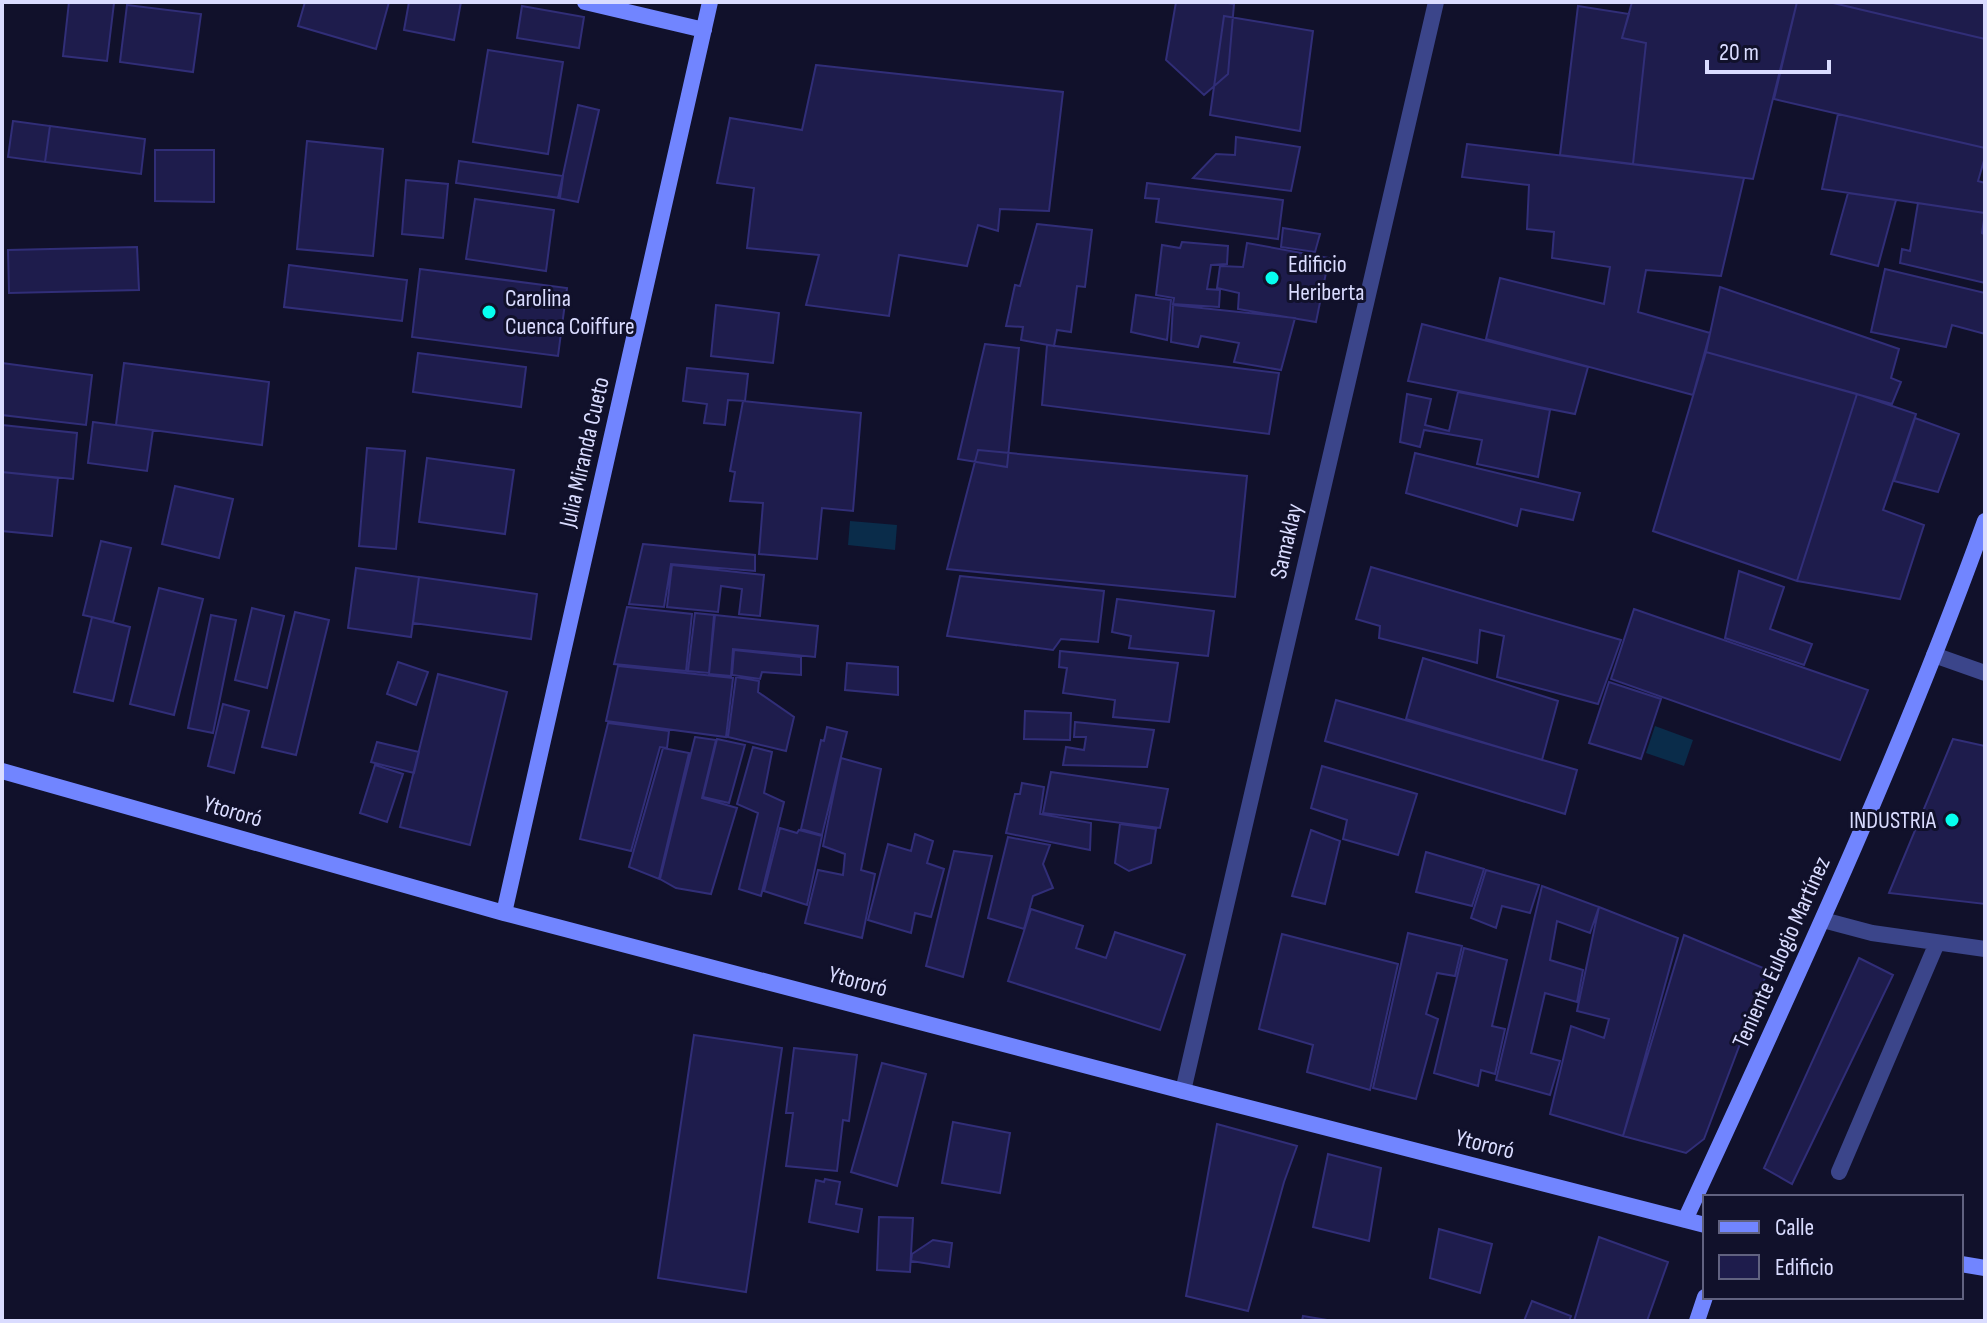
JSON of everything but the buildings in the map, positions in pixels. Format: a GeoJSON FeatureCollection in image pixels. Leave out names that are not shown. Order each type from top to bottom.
{"type":"FeatureCollection","features":[{"type":"Feature","properties":{"kind":"street"},"geometry":{"type":"LineString","coordinates":[[585,2],[704,30]]}},
{"type":"Feature","properties":{"kind":"street","name":"Julia Miranda Cueto"},"geometry":{"type":"LineString","coordinates":[[504,913],[710,2]]}},
{"type":"Feature","properties":{"kind":"street","name":"Samaklay"},"geometry":{"type":"LineString","coordinates":[[1183,1091],[1436,2]]}},
{"type":"Feature","properties":{"kind":"street","name":"Teniente Eulogio Martínez"},"geometry":{"type":"LineString","coordinates":[[1685,1220],[1823,920],[1949,622],[1985,521]]}},
{"type":"Feature","properties":{"kind":"street"},"geometry":{"type":"LineString","coordinates":[[1934,655],[1985,673]]}},
{"type":"Feature","properties":{"kind":"street","name":"Ytororó"},"geometry":{"type":"LineString","coordinates":[[2,771],[504,913],[1703,1224]]}},
{"type":"Feature","properties":{"kind":"street"},"geometry":{"type":"LineString","coordinates":[[1823,920],[1872,933],[1985,949]]}},
{"type":"Feature","properties":{"kind":"street"},"geometry":{"type":"LineString","coordinates":[[1839,1172],[1937,943]]}},
{"type":"Feature","properties":{"kind":"street"},"geometry":{"type":"LineString","coordinates":[[1963,1264],[1985,1268]]}},
{"type":"Feature","properties":{"kind":"street"},"geometry":{"type":"LineString","coordinates":[[1697,1321],[1704,1299]]}},
{"type":"Feature","properties":{"kind":"water"},"geometry":{"type":"Polygon","coordinates":[[[850,521],[897,525],[895,550],[848,545],[850,521]]]}},
{"type":"Feature","properties":{"kind":"water"},"geometry":{"type":"Polygon","coordinates":[[[1655,726],[1693,740],[1684,766],[1646,753],[1655,726]]]}},
{"type":"Feature","properties":{"kind":"place","name":"Edificio Heriberta"},"geometry":{"type":"Point","coordinates":[1272,278]}},
{"type":"Feature","properties":{"kind":"place","name":"Carolina Cuenca Coiffure"},"geometry":{"type":"Point","coordinates":[489,312]}},
{"type":"Feature","properties":{"kind":"place","name":"INDUSTRIA"},"geometry":{"type":"Point","coordinates":[1952,820]}}]}
